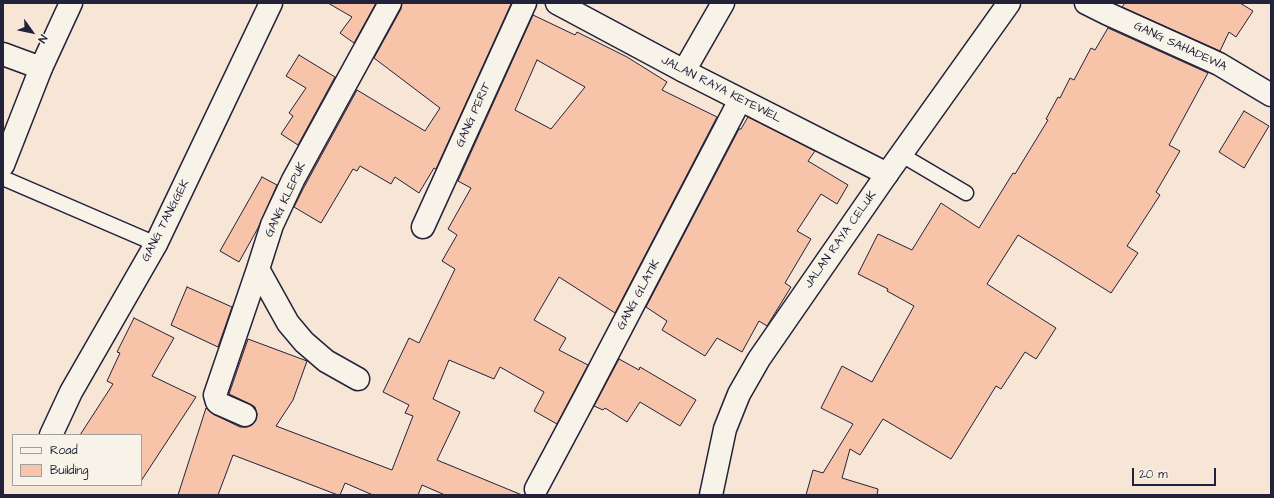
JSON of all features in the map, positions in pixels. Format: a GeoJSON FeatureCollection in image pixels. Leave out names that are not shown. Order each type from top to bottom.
{"type":"FeatureCollection","features":[{"type":"Feature","properties":{"kind":"main road"},"geometry":{"type":"LineString","coordinates":[[3,164],[41,68],[71,3]]}},
{"type":"Feature","properties":{"kind":"main road","name":"GANG TANGGEK"},"geometry":{"type":"LineString","coordinates":[[51,434],[71,392],[156,244],[271,3]]}},
{"type":"Feature","properties":{"kind":"main road","name":"GANG KLEPUK"},"geometry":{"type":"LineString","coordinates":[[245,415],[217,402],[215,395],[272,225],[293,180],[390,3]]}},
{"type":"Feature","properties":{"kind":"main road","name":"GANG PERIT"},"geometry":{"type":"LineString","coordinates":[[423,227],[525,3]]}},
{"type":"Feature","properties":{"kind":"main road","name":"JALAN RAYA KETEWEL"},"geometry":{"type":"LineString","coordinates":[[558,3],[684,71],[887,174]]}},
{"type":"Feature","properties":{"kind":"main road"},"geometry":{"type":"LineString","coordinates":[[684,71],[723,3]]}},
{"type":"Feature","properties":{"kind":"main road","name":"JALAN RAYA CELUK"},"geometry":{"type":"LineString","coordinates":[[711,495],[726,429],[739,394],[759,359],[900,154],[1008,3]]}},
{"type":"Feature","properties":{"kind":"main road","name":"GANG SAHADEWA"},"geometry":{"type":"LineString","coordinates":[[1086,3],[1219,64],[1271,95]]}},
{"type":"Feature","properties":{"kind":"main road"},"geometry":{"type":"LineString","coordinates":[[3,54],[41,68]]}},
{"type":"Feature","properties":{"kind":"main road","name":"GANG GLATIK"},"geometry":{"type":"LineString","coordinates":[[536,489],[740,100]]}},
{"type":"Feature","properties":{"kind":"main road"},"geometry":{"type":"LineString","coordinates":[[258,269],[288,322],[304,342],[326,361],[358,379]]}},
{"type":"Feature","properties":{"kind":"lane"},"geometry":{"type":"LineString","coordinates":[[900,154],[966,194]]}},
{"type":"Feature","properties":{"kind":"lane"},"geometry":{"type":"LineString","coordinates":[[3,178],[156,244]]}},
{"type":"Feature","properties":{"kind":"building"},"geometry":{"type":"Polygon","coordinates":[[[328,3],[376,3],[354,43],[340,33],[352,17],[328,3]]]}},
{"type":"Feature","properties":{"kind":"building"},"geometry":{"type":"Polygon","coordinates":[[[402,3],[511,4],[436,169],[434,168],[419,193],[395,177],[391,184],[360,166],[357,171],[353,169],[321,223],[294,207],[357,90],[425,131],[440,108],[374,58],[401,9],[402,3]]]}},
{"type":"Feature","properties":{"kind":"building"},"geometry":{"type":"Polygon","coordinates":[[[1125,3],[1240,3],[1253,11],[1236,37],[1229,32],[1220,51],[1122,7],[1125,3]]]}},
{"type":"Feature","properties":{"kind":"building"},"geometry":{"type":"Polygon","coordinates":[[[533,15],[575,35],[577,32],[627,57],[667,82],[662,90],[717,117],[615,313],[559,277],[534,320],[566,338],[559,350],[588,365],[557,424],[534,411],[544,392],[500,367],[494,379],[449,360],[433,399],[460,412],[437,460],[522,495],[445,495],[422,485],[418,495],[373,495],[345,483],[340,495],[338,495],[233,455],[218,495],[178,495],[206,408],[213,414],[240,427],[252,425],[256,420],[257,414],[255,407],[229,394],[248,339],[307,361],[293,400],[276,426],[392,470],[413,416],[405,413],[409,405],[383,392],[409,338],[419,343],[455,269],[442,261],[457,235],[448,229],[471,188],[458,181],[533,15]],[[537,60],[515,110],[551,129],[585,87],[537,60]]]}},
{"type":"Feature","properties":{"kind":"building"},"geometry":{"type":"Polygon","coordinates":[[[1108,28],[1208,73],[1169,145],[1180,151],[1156,192],[1160,195],[1127,246],[1138,253],[1111,293],[1018,235],[987,284],[1056,328],[1036,359],[1025,352],[1001,389],[996,386],[951,459],[883,419],[860,455],[850,449],[842,478],[878,489],[877,495],[806,495],[813,470],[823,473],[853,424],[821,408],[842,366],[872,382],[914,306],[887,291],[888,289],[858,274],[878,234],[912,250],[941,203],[979,228],[1013,173],[1015,174],[1048,120],[1046,119],[1058,97],[1060,98],[1070,78],[1074,80],[1091,48],[1095,50],[1108,28]]]}},
{"type":"Feature","properties":{"kind":"building"},"geometry":{"type":"Polygon","coordinates":[[[299,55],[335,77],[298,145],[281,134],[293,116],[289,113],[306,88],[286,76],[299,55]]]}},
{"type":"Feature","properties":{"kind":"building"},"geometry":{"type":"Polygon","coordinates":[[[1244,111],[1269,126],[1244,168],[1219,152],[1244,111]]]}},
{"type":"Feature","properties":{"kind":"building"},"geometry":{"type":"Polygon","coordinates":[[[748,117],[815,151],[808,161],[848,185],[837,204],[821,194],[797,231],[811,239],[785,283],[791,287],[767,326],[759,321],[742,352],[717,338],[705,356],[662,330],[667,321],[646,307],[739,129],[741,129],[748,117]]]}},
{"type":"Feature","properties":{"kind":"building"},"geometry":{"type":"Polygon","coordinates":[[[262,177],[277,185],[258,228],[239,262],[220,251],[262,177]]]}},
{"type":"Feature","properties":{"kind":"building"},"geometry":{"type":"Polygon","coordinates":[[[187,287],[232,307],[218,347],[171,325],[187,287]]]}},
{"type":"Feature","properties":{"kind":"building"},"geometry":{"type":"Polygon","coordinates":[[[134,318],[174,338],[152,376],[196,397],[142,479],[142,434],[81,434],[113,384],[107,381],[120,353],[117,352],[134,318]]]}},
{"type":"Feature","properties":{"kind":"building"},"geometry":{"type":"Polygon","coordinates":[[[619,359],[639,370],[640,367],[696,400],[680,426],[640,402],[627,422],[605,408],[603,410],[594,406],[619,359]]]}}]}
